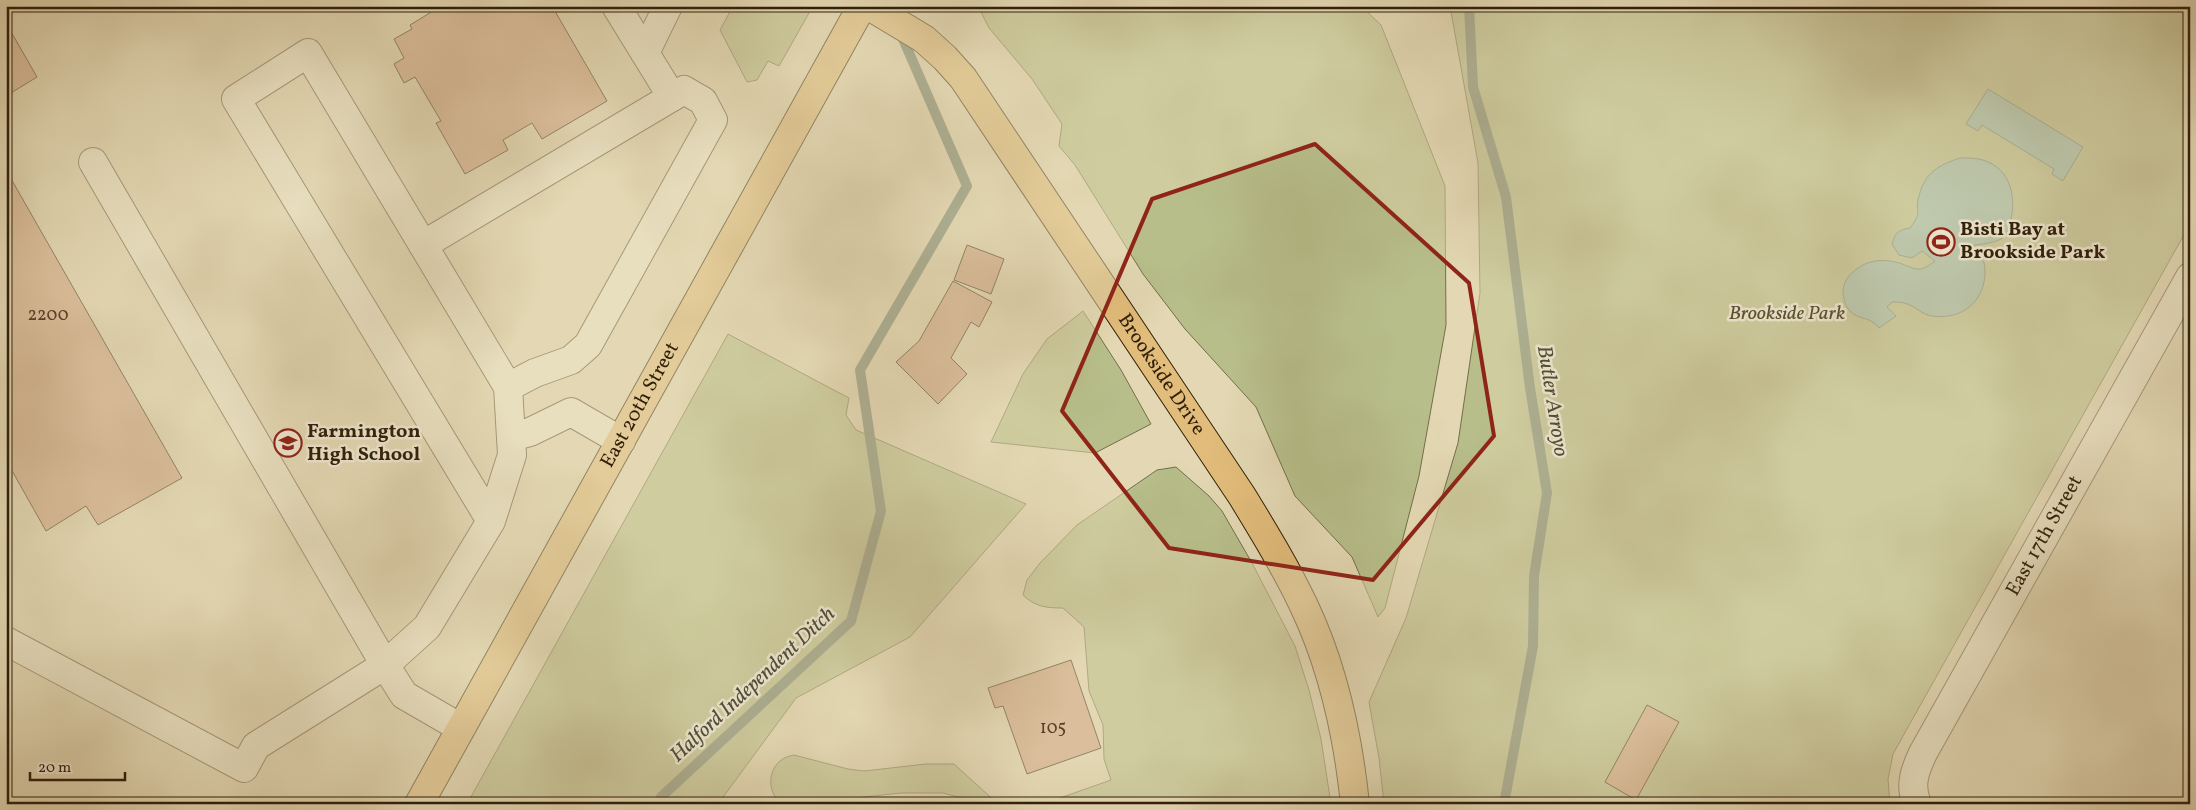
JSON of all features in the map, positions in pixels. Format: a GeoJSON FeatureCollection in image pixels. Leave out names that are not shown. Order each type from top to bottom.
{"type":"FeatureCollection","features":[{"type":"Feature","properties":{"kind":"main road","name":"East 20th Street"},"geometry":{"type":"LineString","coordinates":[[419,804],[862,6]]}},
{"type":"Feature","properties":{"kind":"main road","name":"Brookside Drive"},"geometry":{"type":"LineString","coordinates":[[869,6],[924,39],[963,78],[1247,504],[1275,550],[1304,606],[1317,638],[1339,706],[1356,804]]}},
{"type":"Feature","properties":{"kind":"street"},"geometry":{"type":"LineString","coordinates":[[616,6],[672,96]]}},
{"type":"Feature","properties":{"kind":"street"},"geometry":{"type":"LineString","coordinates":[[645,52],[668,6]]}},
{"type":"Feature","properties":{"kind":"street"},"geometry":{"type":"LineString","coordinates":[[6,641],[244,768],[256,746],[385,665],[427,627],[492,521],[512,455],[508,386],[308,53],[236,99],[492,521]]}},
{"type":"Feature","properties":{"kind":"street"},"geometry":{"type":"LineString","coordinates":[[423,245],[672,96],[684,90],[703,101],[713,120],[588,345],[571,360],[535,373],[508,386]]}},
{"type":"Feature","properties":{"kind":"street"},"geometry":{"type":"LineString","coordinates":[[93,162],[404,695],[462,728]]}},
{"type":"Feature","properties":{"kind":"street","name":"East 17th Street"},"geometry":{"type":"LineString","coordinates":[[1916,801],[1912,784],[1915,769],[1923,753],[2190,277]]}},
{"type":"Feature","properties":{"kind":"street"},"geometry":{"type":"LineString","coordinates":[[511,437],[530,432],[571,412],[621,441]]}},
{"type":"Feature","properties":{"kind":"highlighted area"},"geometry":{"type":"Polygon","coordinates":[[[1315,144],[1469,283],[1494,436],[1373,580],[1169,548],[1062,411],[1152,199],[1315,144]]]}},
{"type":"Feature","properties":{"kind":"green space"},"geometry":{"type":"Polygon","coordinates":[[[733,6],[813,6],[779,66],[768,61],[757,80],[747,82],[720,30],[733,6]]]}},
{"type":"Feature","properties":{"kind":"green space"},"geometry":{"type":"Polygon","coordinates":[[[978,6],[1361,6],[1381,25],[1445,186],[1446,325],[1419,476],[1385,608],[1378,617],[1352,557],[1295,496],[1256,407],[1185,329],[1143,274],[1075,165],[1059,146],[1062,124],[1032,79],[989,28],[978,6]]]}},
{"type":"Feature","properties":{"kind":"green space","name":"Brookside Park"},"geometry":{"type":"Polygon","coordinates":[[[1450,6],[2190,6],[2190,224],[1893,754],[1888,779],[1890,804],[1384,804],[1379,758],[1369,702],[1406,618],[1458,443],[1480,293],[1478,163],[1450,6]]]}},
{"type":"Feature","properties":{"kind":"green space"},"geometry":{"type":"Polygon","coordinates":[[[1083,311],[1121,370],[1151,424],[1095,453],[991,442],[1023,374],[1047,339],[1083,311]]]}},
{"type":"Feature","properties":{"kind":"green space"},"geometry":{"type":"Polygon","coordinates":[[[728,334],[849,398],[846,415],[856,430],[1026,504],[910,637],[796,698],[718,804],[467,804],[728,334]]]}},
{"type":"Feature","properties":{"kind":"green space"},"geometry":{"type":"Polygon","coordinates":[[[1176,467],[1209,496],[1222,511],[1252,563],[1295,646],[1309,690],[1321,739],[1331,804],[1057,804],[1057,799],[1111,780],[1104,759],[1103,725],[1089,691],[1084,627],[1063,608],[1042,606],[1032,602],[1023,595],[1027,580],[1040,563],[1077,525],[1157,470],[1176,467]]]}},
{"type":"Feature","properties":{"kind":"green space"},"geometry":{"type":"Polygon","coordinates":[[[794,755],[848,769],[864,771],[926,764],[954,764],[998,804],[972,804],[962,798],[943,793],[901,793],[864,797],[841,804],[781,804],[774,794],[771,777],[780,761],[794,755]]]}},
{"type":"Feature","properties":{"kind":"water"},"geometry":{"type":"Polygon","coordinates":[[[1988,89],[2083,147],[2063,181],[2052,174],[2054,169],[1982,125],[1978,131],[1966,124],[1988,89]]]}},
{"type":"Feature","properties":{"kind":"water","name":"Bisti Bay at Brookside Park"},"geometry":{"type":"Polygon","coordinates":[[[1960,158],[1979,159],[1997,167],[2008,182],[2013,200],[2010,225],[2003,237],[1993,242],[1963,247],[1984,262],[1985,274],[1979,295],[1965,310],[1945,316],[1928,315],[1908,304],[1892,302],[1887,307],[1896,316],[1879,328],[1871,321],[1857,316],[1848,309],[1843,290],[1844,284],[1850,275],[1862,265],[1874,261],[1893,261],[1921,269],[1935,261],[1922,251],[1912,258],[1899,255],[1892,244],[1894,237],[1903,230],[1910,228],[1917,218],[1919,196],[1929,175],[1939,167],[1960,158]]]}},
{"type":"Feature","properties":{"kind":"building"},"geometry":{"type":"Polygon","coordinates":[[[450,6],[552,6],[607,101],[542,139],[532,123],[503,140],[508,150],[465,174],[436,123],[441,121],[415,77],[404,83],[394,64],[404,58],[394,39],[412,29],[410,25],[438,8],[440,12],[450,6]]]}},
{"type":"Feature","properties":{"kind":"building"},"geometry":{"type":"Polygon","coordinates":[[[6,23],[37,77],[6,96],[6,23]]]}},
{"type":"Feature","properties":{"kind":"building"},"geometry":{"type":"Polygon","coordinates":[[[6,170],[182,478],[98,525],[86,506],[46,531],[6,460],[6,170]]]}},
{"type":"Feature","properties":{"kind":"building"},"geometry":{"type":"Polygon","coordinates":[[[967,245],[1004,259],[991,294],[954,280],[967,245]]]}},
{"type":"Feature","properties":{"kind":"building"},"geometry":{"type":"Polygon","coordinates":[[[953,281],[992,302],[979,327],[971,322],[951,358],[967,374],[938,404],[896,362],[919,341],[953,281]]]}},
{"type":"Feature","properties":{"kind":"building"},"geometry":{"type":"Polygon","coordinates":[[[1071,660],[1101,748],[1027,774],[1003,706],[995,708],[988,688],[1071,660]]]}},
{"type":"Feature","properties":{"kind":"building"},"geometry":{"type":"Polygon","coordinates":[[[1647,705],[1679,722],[1636,800],[1605,782],[1647,705]]]}},
{"type":"Feature","properties":{"kind":"waterway","name":"Butler Arroyo"},"geometry":{"type":"LineString","coordinates":[[1469,6],[1473,87],[1506,197],[1530,388],[1547,493],[1534,576],[1533,646],[1504,804]]}},
{"type":"Feature","properties":{"kind":"waterway","name":"Halford Independent Ditch"},"geometry":{"type":"LineString","coordinates":[[661,804],[661,797],[851,621],[881,511],[860,370],[967,186],[900,32]]}},
{"type":"Feature","properties":{"kind":"place","name":"Bisti Bay at Brookside Park"},"geometry":{"type":"Point","coordinates":[1941,242]}},
{"type":"Feature","properties":{"kind":"place","name":"Farmington High School"},"geometry":{"type":"Point","coordinates":[288,443]}}]}
